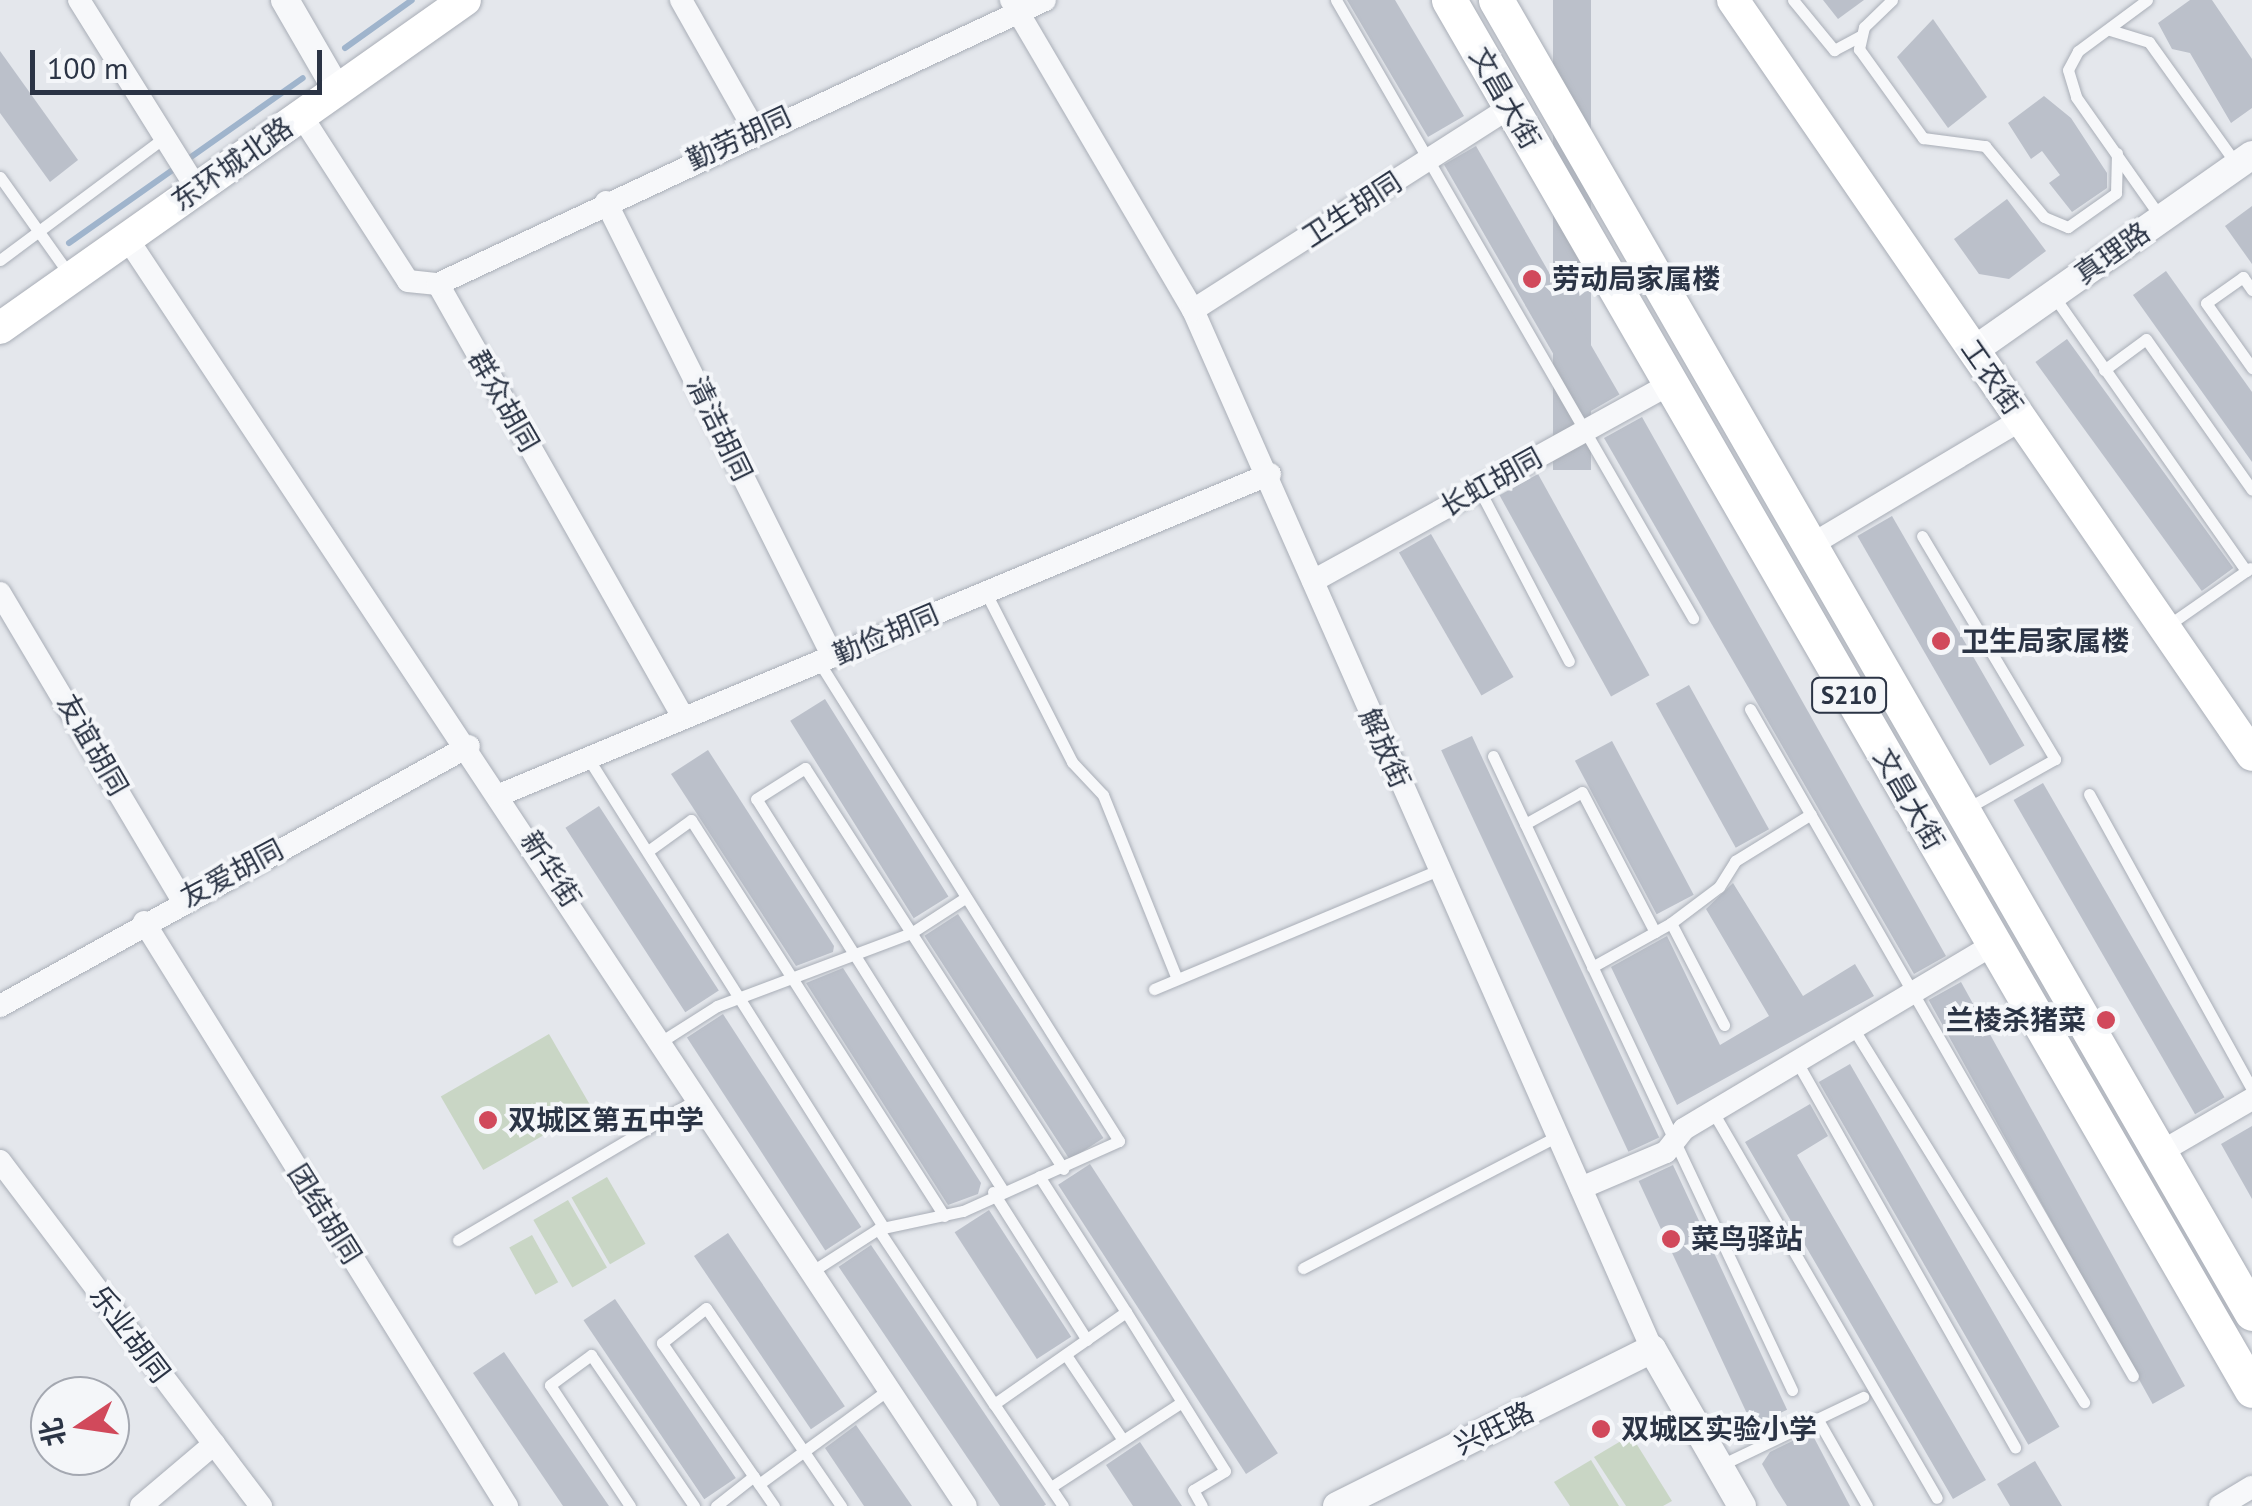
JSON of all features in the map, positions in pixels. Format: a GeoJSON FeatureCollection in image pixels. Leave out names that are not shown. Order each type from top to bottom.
{"type":"FeatureCollection","features":[{"type":"Feature","properties":{"kind":"main road","name":"东环城北路"},"geometry":{"type":"LineString","coordinates":[[0,328],[127,238],[180,164],[301,115],[464,0]]}},
{"type":"Feature","properties":{"kind":"main road","name":"文昌大街"},"geometry":{"type":"LineString","coordinates":[[1449,0],[2252,1390]]}},
{"type":"Feature","properties":{"kind":"main road","name":"工农街"},"geometry":{"type":"LineString","coordinates":[[1733,0],[2164,628],[2246,734]]}},
{"type":"Feature","properties":{"kind":"main road","name":"文昌大街"},"geometry":{"type":"LineString","coordinates":[[1500,1],[2252,1314]]}},
{"type":"Feature","properties":{"kind":"street"},"geometry":{"type":"LineString","coordinates":[[79,0],[180,164]]}},
{"type":"Feature","properties":{"kind":"street"},"geometry":{"type":"LineString","coordinates":[[285,0],[337,90]]}},
{"type":"Feature","properties":{"kind":"street"},"geometry":{"type":"LineString","coordinates":[[681,0],[754,130]]}},
{"type":"Feature","properties":{"kind":"street","name":"勤劳胡同"},"geometry":{"type":"LineString","coordinates":[[438,284],[1014,7],[1045,0]]}},
{"type":"Feature","properties":{"kind":"street","name":"解放街"},"geometry":{"type":"LineString","coordinates":[[1014,7],[1193,310],[1270,474],[1312,581],[1652,1349],[1742,1506]]}},
{"type":"Feature","properties":{"kind":"street","name":"卫生胡同"},"geometry":{"type":"LineString","coordinates":[[1193,310],[1510,107]]}},
{"type":"Feature","properties":{"kind":"street"},"geometry":{"type":"LineString","coordinates":[[301,115],[408,281],[438,284]]}},
{"type":"Feature","properties":{"kind":"street","name":"真理路"},"geometry":{"type":"LineString","coordinates":[[1973,351],[2244,160]]}},
{"type":"Feature","properties":{"kind":"street","name":"清洁胡同"},"geometry":{"type":"LineString","coordinates":[[606,202],[826,660]]}},
{"type":"Feature","properties":{"kind":"street","name":"新华街"},"geometry":{"type":"LineString","coordinates":[[127,238],[502,794],[966,1506]]}},
{"type":"Feature","properties":{"kind":"street","name":"群众胡同"},"geometry":{"type":"LineString","coordinates":[[438,284],[682,715]]}},
{"type":"Feature","properties":{"kind":"street","name":"长虹胡同"},"geometry":{"type":"LineString","coordinates":[[1312,581],[1670,384]]}},
{"type":"Feature","properties":{"kind":"street"},"geometry":{"type":"LineString","coordinates":[[1811,546],[2022,419]]}},
{"type":"Feature","properties":{"kind":"street","name":"勤俭胡同"},"geometry":{"type":"LineString","coordinates":[[502,794],[682,715],[826,660],[1270,474]]}},
{"type":"Feature","properties":{"kind":"street","name":"友谊胡同"},"geometry":{"type":"LineString","coordinates":[[0,592],[182,899]]}},
{"type":"Feature","properties":{"kind":"street","name":"友爱胡同"},"geometry":{"type":"LineString","coordinates":[[0,1006],[182,899],[469,746]]}},
{"type":"Feature","properties":{"kind":"street","name":"团结胡同"},"geometry":{"type":"LineString","coordinates":[[144,922],[507,1506]]}},
{"type":"Feature","properties":{"kind":"street"},"geometry":{"type":"LineString","coordinates":[[1581,1188],[1674,1142],[1713,1112],[1993,944]]}},
{"type":"Feature","properties":{"kind":"street"},"geometry":{"type":"LineString","coordinates":[[2160,1152],[2252,1100]]}},
{"type":"Feature","properties":{"kind":"street","name":"乐业胡同"},"geometry":{"type":"LineString","coordinates":[[0,1161],[261,1506]]}},
{"type":"Feature","properties":{"kind":"street","name":"兴旺路"},"geometry":{"type":"LineString","coordinates":[[1337,1506],[1652,1349]]}},
{"type":"Feature","properties":{"kind":"street"},"geometry":{"type":"LineString","coordinates":[[141,1506],[214,1444]]}},
{"type":"Feature","properties":{"kind":"street"},"geometry":{"type":"LineString","coordinates":[[2220,1506],[2252,1487]]}},
{"type":"Feature","properties":{"kind":"lane"},"geometry":{"type":"LineString","coordinates":[[1336,0],[1693,618]]}},
{"type":"Feature","properties":{"kind":"lane"},"geometry":{"type":"LineString","coordinates":[[1793,0],[1834,50],[1860,36],[1892,0]]}},
{"type":"Feature","properties":{"kind":"lane"},"geometry":{"type":"LineString","coordinates":[[2147,0],[2103,32],[2068,70],[2116,153],[2161,218]]}},
{"type":"Feature","properties":{"kind":"lane"},"geometry":{"type":"LineString","coordinates":[[2103,32],[2126,27],[2149,42],[2244,160]]}},
{"type":"Feature","properties":{"kind":"lane"},"geometry":{"type":"LineString","coordinates":[[1860,36],[1864,64],[1916,133],[1985,146],[2058,225],[2079,226],[2106,206],[2119,179],[2116,153]]}},
{"type":"Feature","properties":{"kind":"lane"},"geometry":{"type":"LineString","coordinates":[[0,260],[39,232],[180,164]]}},
{"type":"Feature","properties":{"kind":"lane"},"geometry":{"type":"LineString","coordinates":[[0,177],[71,278]]}},
{"type":"Feature","properties":{"kind":"lane"},"geometry":{"type":"LineString","coordinates":[[2252,290],[2243,277],[2206,302],[2252,368]]}},
{"type":"Feature","properties":{"kind":"lane"},"geometry":{"type":"LineString","coordinates":[[2052,295],[2249,569],[2164,628]]}},
{"type":"Feature","properties":{"kind":"lane"},"geometry":{"type":"LineString","coordinates":[[2104,370],[2146,339],[2252,490]]}},
{"type":"Feature","properties":{"kind":"lane"},"geometry":{"type":"LineString","coordinates":[[1479,489],[1569,660]]}},
{"type":"Feature","properties":{"kind":"lane"},"geometry":{"type":"LineString","coordinates":[[1922,536],[2055,759],[1963,811]]}},
{"type":"Feature","properties":{"kind":"lane"},"geometry":{"type":"LineString","coordinates":[[986,593],[1072,762],[1103,795],[1177,979]]}},
{"type":"Feature","properties":{"kind":"lane"},"geometry":{"type":"LineString","coordinates":[[811,1272],[881,1228],[944,1216],[997,1191],[1063,1170],[1119,1141],[965,898],[826,660]]}},
{"type":"Feature","properties":{"kind":"lane"},"geometry":{"type":"LineString","coordinates":[[1750,709],[2133,1376]]}},
{"type":"Feature","properties":{"kind":"lane"},"geometry":{"type":"LineString","coordinates":[[1493,756],[1792,1390]]}},
{"type":"Feature","properties":{"kind":"lane"},"geometry":{"type":"LineString","coordinates":[[587,757],[881,1228],[1063,1506]]}},
{"type":"Feature","properties":{"kind":"lane"},"geometry":{"type":"LineString","coordinates":[[1063,1170],[805,768],[756,799],[1088,1340]]}},
{"type":"Feature","properties":{"kind":"lane"},"geometry":{"type":"LineString","coordinates":[[1525,824],[1582,792],[1655,932]]}},
{"type":"Feature","properties":{"kind":"lane"},"geometry":{"type":"LineString","coordinates":[[2089,794],[2252,1089]]}},
{"type":"Feature","properties":{"kind":"lane"},"geometry":{"type":"LineString","coordinates":[[1592,967],[1671,923],[1719,887],[1734,862],[1811,814]]}},
{"type":"Feature","properties":{"kind":"lane"},"geometry":{"type":"LineString","coordinates":[[648,851],[691,820],[944,1216]]}},
{"type":"Feature","properties":{"kind":"lane"},"geometry":{"type":"LineString","coordinates":[[1154,988],[1439,870]]}},
{"type":"Feature","properties":{"kind":"lane"},"geometry":{"type":"LineString","coordinates":[[662,1041],[740,1001],[911,933],[965,898]]}},
{"type":"Feature","properties":{"kind":"lane"},"geometry":{"type":"LineString","coordinates":[[1671,923],[1724,1025]]}},
{"type":"Feature","properties":{"kind":"lane"},"geometry":{"type":"LineString","coordinates":[[1854,1028],[2084,1402]]}},
{"type":"Feature","properties":{"kind":"lane"},"geometry":{"type":"LineString","coordinates":[[1797,1062],[2016,1448]]}},
{"type":"Feature","properties":{"kind":"lane"},"geometry":{"type":"LineString","coordinates":[[458,1240],[699,1098]]}},
{"type":"Feature","properties":{"kind":"lane"},"geometry":{"type":"LineString","coordinates":[[1713,1112],[1938,1498]]}},
{"type":"Feature","properties":{"kind":"lane"},"geometry":{"type":"LineString","coordinates":[[1302,1268],[1558,1136]]}},
{"type":"Feature","properties":{"kind":"lane"},"geometry":{"type":"LineString","coordinates":[[1039,1176],[1225,1471],[1192,1490],[1202,1506]]}},
{"type":"Feature","properties":{"kind":"lane"},"geometry":{"type":"LineString","coordinates":[[774,1506],[662,1343],[706,1308],[841,1506]]}},
{"type":"Feature","properties":{"kind":"lane"},"geometry":{"type":"LineString","coordinates":[[994,1404],[1126,1312]]}},
{"type":"Feature","properties":{"kind":"lane"},"geometry":{"type":"LineString","coordinates":[[630,1506],[550,1385],[591,1355],[694,1506]]}},
{"type":"Feature","properties":{"kind":"lane"},"geometry":{"type":"LineString","coordinates":[[1066,1355],[1124,1440]]}},
{"type":"Feature","properties":{"kind":"lane"},"geometry":{"type":"LineString","coordinates":[[716,1506],[804,1451],[888,1390]]}},
{"type":"Feature","properties":{"kind":"lane"},"geometry":{"type":"LineString","coordinates":[[1719,1466],[1862,1397]]}},
{"type":"Feature","properties":{"kind":"lane"},"geometry":{"type":"LineString","coordinates":[[1050,1487],[1182,1402]]}},
{"type":"Feature","properties":{"kind":"lane"},"geometry":{"type":"LineString","coordinates":[[1818,1420],[1866,1506]]}},
{"type":"Feature","properties":{"kind":"green space"},"geometry":{"type":"Polygon","coordinates":[[[549,1034],[592,1108],[483,1170],[441,1096],[549,1034]]]}},
{"type":"Feature","properties":{"kind":"green space"},"geometry":{"type":"Polygon","coordinates":[[[607,1177],[646,1244],[610,1264],[571,1198],[607,1177]]]}},
{"type":"Feature","properties":{"kind":"green space"},"geometry":{"type":"Polygon","coordinates":[[[568,1200],[607,1268],[572,1288],[533,1220],[568,1200]]]}},
{"type":"Feature","properties":{"kind":"green space"},"geometry":{"type":"Polygon","coordinates":[[[532,1235],[558,1282],[535,1295],[509,1248],[532,1235]]]}},
{"type":"Feature","properties":{"kind":"green space"},"geometry":{"type":"Polygon","coordinates":[[[1631,1435],[1672,1501],[1663,1506],[1626,1506],[1594,1457],[1631,1435]]]}},
{"type":"Feature","properties":{"kind":"green space"},"geometry":{"type":"Polygon","coordinates":[[[1591,1460],[1619,1506],[1570,1506],[1554,1482],[1591,1460]]]}},
{"type":"Feature","properties":{"kind":"building"},"geometry":{"type":"Polygon","coordinates":[[[1347,0],[1395,0],[1464,116],[1428,137],[1347,0]]]}},
{"type":"Feature","properties":{"kind":"building"},"geometry":{"type":"Polygon","coordinates":[[[1553,0],[1591,0],[1591,470],[1553,470],[1553,0]]]}},
{"type":"Feature","properties":{"kind":"building"},"geometry":{"type":"Polygon","coordinates":[[[1823,0],[1864,0],[1838,19],[1823,0]]]}},
{"type":"Feature","properties":{"kind":"building"},"geometry":{"type":"Polygon","coordinates":[[[2190,0],[2212,0],[2252,59],[2252,108],[2231,123],[2190,53],[2172,49],[2158,23],[2190,0]]]}},
{"type":"Feature","properties":{"kind":"building"},"geometry":{"type":"Polygon","coordinates":[[[1933,19],[1987,97],[1948,128],[1897,57],[1933,19]]]}},
{"type":"Feature","properties":{"kind":"building"},"geometry":{"type":"Polygon","coordinates":[[[0,51],[78,160],[50,182],[0,113],[0,51]]]}},
{"type":"Feature","properties":{"kind":"building"},"geometry":{"type":"Polygon","coordinates":[[[2044,96],[2071,118],[2107,173],[2107,188],[2072,212],[2049,183],[2060,175],[2042,151],[2031,159],[2008,123],[2044,96]]]}},
{"type":"Feature","properties":{"kind":"building","name":"劳动局家属楼"},"geometry":{"type":"Polygon","coordinates":[[[1476,146],[1620,395],[1587,413],[1444,164],[1476,146]]]}},
{"type":"Feature","properties":{"kind":"building"},"geometry":{"type":"Polygon","coordinates":[[[2007,199],[2046,251],[2009,279],[1979,274],[1954,239],[2007,199]]]}},
{"type":"Feature","properties":{"kind":"building"},"geometry":{"type":"Polygon","coordinates":[[[2252,206],[2252,264],[2225,226],[2252,206]]]}},
{"type":"Feature","properties":{"kind":"building"},"geometry":{"type":"Polygon","coordinates":[[[2166,271],[2252,392],[2252,462],[2133,295],[2166,271]]]}},
{"type":"Feature","properties":{"kind":"building"},"geometry":{"type":"Polygon","coordinates":[[[2067,339],[2233,568],[2202,591],[2035,362],[2067,339]]]}},
{"type":"Feature","properties":{"kind":"building"},"geometry":{"type":"Polygon","coordinates":[[[1642,417],[1946,956],[1914,974],[1604,438],[1642,417]]]}},
{"type":"Feature","properties":{"kind":"building"},"geometry":{"type":"Polygon","coordinates":[[[1538,474],[1650,675],[1611,696],[1500,495],[1538,474]]]}},
{"type":"Feature","properties":{"kind":"building","name":"卫生局家属楼"},"geometry":{"type":"Polygon","coordinates":[[[1892,516],[2024,745],[1990,765],[1857,536],[1892,516]]]}},
{"type":"Feature","properties":{"kind":"building"},"geometry":{"type":"Polygon","coordinates":[[[1431,534],[1514,677],[1481,695],[1399,552],[1431,534]]]}},
{"type":"Feature","properties":{"kind":"building"},"geometry":{"type":"Polygon","coordinates":[[[1689,685],[1769,829],[1736,848],[1656,703],[1689,685]]]}},
{"type":"Feature","properties":{"kind":"building"},"geometry":{"type":"Polygon","coordinates":[[[825,699],[948,897],[914,918],[790,721],[825,699]]]}},
{"type":"Feature","properties":{"kind":"building"},"geometry":{"type":"Polygon","coordinates":[[[1472,736],[1659,1137],[1628,1152],[1441,750],[1472,736]]]}},
{"type":"Feature","properties":{"kind":"building"},"geometry":{"type":"Polygon","coordinates":[[[1612,741],[1694,895],[1657,914],[1575,761],[1612,741]]]}},
{"type":"Feature","properties":{"kind":"building"},"geometry":{"type":"Polygon","coordinates":[[[708,750],[834,946],[833,952],[796,966],[671,774],[708,750]]]}},
{"type":"Feature","properties":{"kind":"building"},"geometry":{"type":"Polygon","coordinates":[[[2043,783],[2224,1097],[2195,1114],[2014,800],[2043,783]]]}},
{"type":"Feature","properties":{"kind":"building"},"geometry":{"type":"Polygon","coordinates":[[[599,806],[719,991],[685,1012],[565,828],[599,806]]]}},
{"type":"Feature","properties":{"kind":"building"},"geometry":{"type":"Polygon","coordinates":[[[1733,883],[1803,996],[1855,964],[1874,996],[1677,1105],[1611,967],[1667,936],[1720,1045],[1769,1016],[1706,909],[1733,883]]]}},
{"type":"Feature","properties":{"kind":"building"},"geometry":{"type":"Polygon","coordinates":[[[958,914],[1103,1138],[1070,1160],[924,936],[958,914]]]}},
{"type":"Feature","properties":{"kind":"building"},"geometry":{"type":"Polygon","coordinates":[[[843,968],[981,1183],[978,1194],[948,1205],[806,983],[843,968]]]}},
{"type":"Feature","properties":{"kind":"building"},"geometry":{"type":"Polygon","coordinates":[[[1961,982],[2185,1386],[2153,1404],[1929,1000],[1961,982]]]}},
{"type":"Feature","properties":{"kind":"building"},"geometry":{"type":"Polygon","coordinates":[[[723,1014],[861,1227],[825,1250],[687,1037],[723,1014]]]}},
{"type":"Feature","properties":{"kind":"building"},"geometry":{"type":"Polygon","coordinates":[[[1850,1064],[2060,1427],[2028,1445],[1819,1082],[1850,1064]]]}},
{"type":"Feature","properties":{"kind":"building"},"geometry":{"type":"Polygon","coordinates":[[[1810,1104],[1828,1136],[1797,1155],[1986,1480],[1953,1499],[1745,1142],[1810,1104]]]}},
{"type":"Feature","properties":{"kind":"building"},"geometry":{"type":"Polygon","coordinates":[[[2252,1126],[2252,1199],[2221,1144],[2252,1126]]]}},
{"type":"Feature","properties":{"kind":"building"},"geometry":{"type":"Polygon","coordinates":[[[1090,1164],[1278,1453],[1246,1474],[1058,1185],[1090,1164]]]}},
{"type":"Feature","properties":{"kind":"building"},"geometry":{"type":"Polygon","coordinates":[[[1673,1165],[1787,1410],[1753,1426],[1639,1181],[1673,1165]]]}},
{"type":"Feature","properties":{"kind":"building"},"geometry":{"type":"Polygon","coordinates":[[[989,1210],[1071,1337],[1037,1359],[955,1232],[989,1210]]]}},
{"type":"Feature","properties":{"kind":"building"},"geometry":{"type":"Polygon","coordinates":[[[728,1233],[845,1406],[811,1429],[694,1256],[728,1233]]]}},
{"type":"Feature","properties":{"kind":"building"},"geometry":{"type":"Polygon","coordinates":[[[871,1245],[1046,1504],[1000,1506],[839,1267],[871,1245]]]}},
{"type":"Feature","properties":{"kind":"building"},"geometry":{"type":"Polygon","coordinates":[[[615,1299],[736,1478],[704,1499],[583,1320],[615,1299]]]}},
{"type":"Feature","properties":{"kind":"building"},"geometry":{"type":"Polygon","coordinates":[[[504,1352],[609,1506],[563,1506],[473,1373],[504,1352]]]}},
{"type":"Feature","properties":{"kind":"building"},"geometry":{"type":"Polygon","coordinates":[[[856,1425],[912,1506],[864,1506],[825,1448],[856,1425]]]}},
{"type":"Feature","properties":{"kind":"building"},"geometry":{"type":"Polygon","coordinates":[[[1811,1432],[1850,1506],[1787,1506],[1762,1464],[1770,1452],[1811,1432]]]}},
{"type":"Feature","properties":{"kind":"building"},"geometry":{"type":"Polygon","coordinates":[[[1140,1442],[1182,1506],[1133,1506],[1106,1465],[1140,1442]]]}},
{"type":"Feature","properties":{"kind":"building"},"geometry":{"type":"Polygon","coordinates":[[[2035,1461],[2062,1506],[2010,1506],[1997,1484],[2035,1461]]]}},
{"type":"Feature","properties":{"kind":"waterway"},"geometry":{"type":"LineString","coordinates":[[345,48],[412,0]]}},
{"type":"Feature","properties":{"kind":"waterway"},"geometry":{"type":"LineString","coordinates":[[69,243],[303,78]]}},
{"type":"Feature","properties":{"kind":"place","name":"劳动局家属楼"},"geometry":{"type":"Point","coordinates":[1532,279]}},
{"type":"Feature","properties":{"kind":"place","name":"卫生局家属楼"},"geometry":{"type":"Point","coordinates":[1941,641]}},
{"type":"Feature","properties":{"kind":"place","name":"兰棱杀猪菜"},"geometry":{"type":"Point","coordinates":[2106,1020]}},
{"type":"Feature","properties":{"kind":"place","name":"双城区第五中学"},"geometry":{"type":"Point","coordinates":[488,1120]}},
{"type":"Feature","properties":{"kind":"place","name":"菜鸟驿站"},"geometry":{"type":"Point","coordinates":[1671,1239]}},
{"type":"Feature","properties":{"kind":"place","name":"双城区实验小学"},"geometry":{"type":"Point","coordinates":[1601,1429]}}]}
